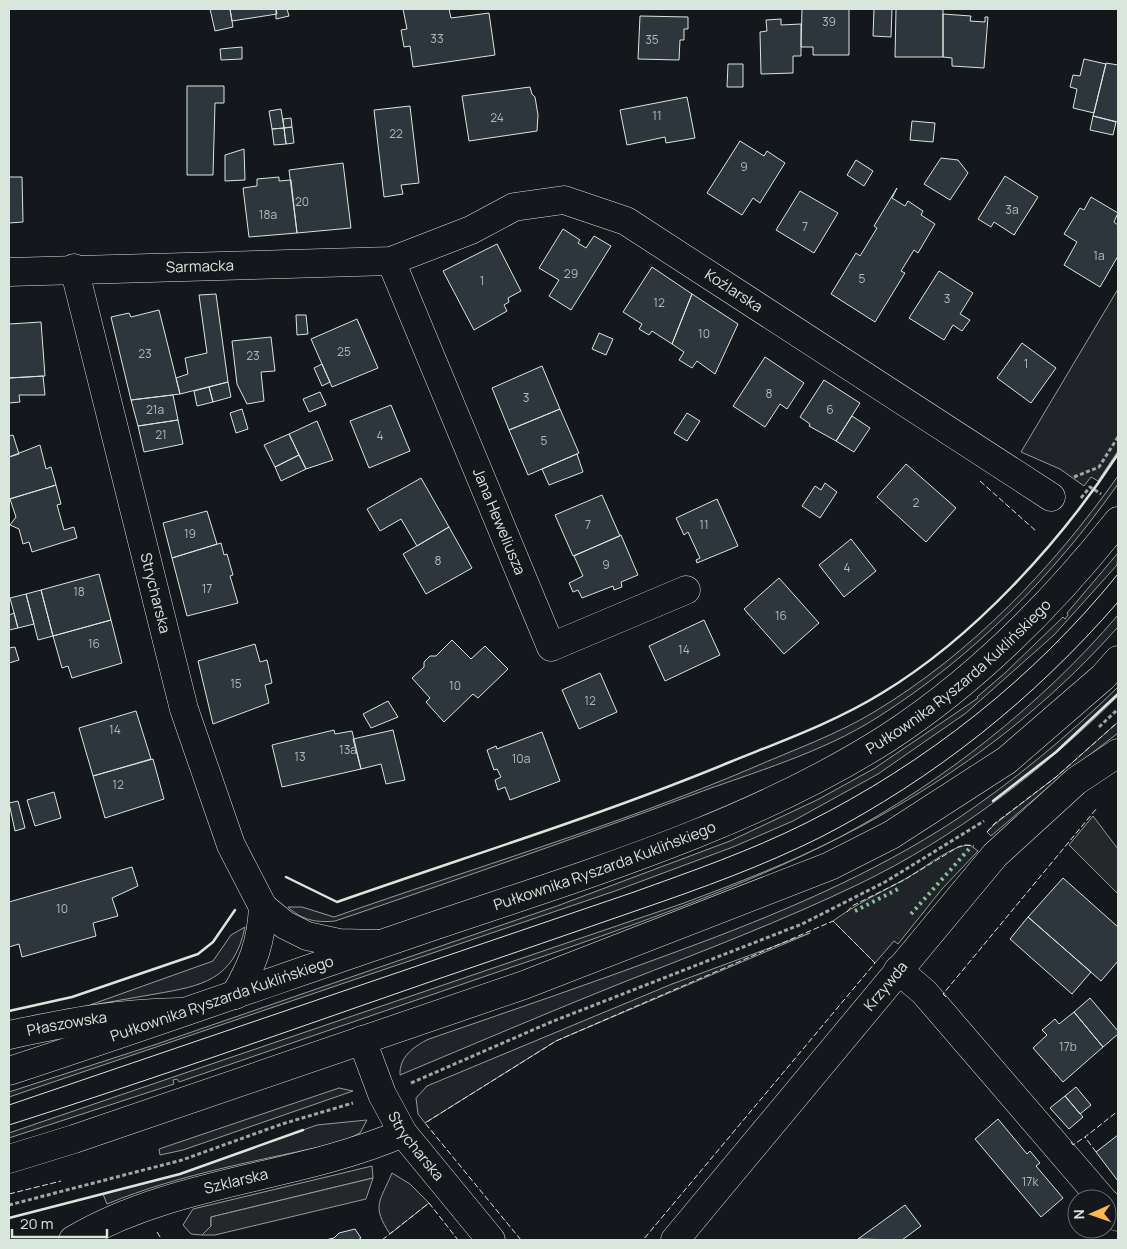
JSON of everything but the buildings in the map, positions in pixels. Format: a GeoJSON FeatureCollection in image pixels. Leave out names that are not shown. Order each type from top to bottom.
{"type":"FeatureCollection","features":[{"type":"Feature","properties":{"kind":"street","name":"Koźlarska"},"geometry":{"type":"LineString","coordinates":[[391,262],[471,230],[514,207],[564,200],[626,221],[1059,488]]}},
{"type":"Feature","properties":{"kind":"street","name":"Sarmacka"},"geometry":{"type":"LineString","coordinates":[[9,272],[74,268],[391,262]]}},
{"type":"Feature","properties":{"kind":"street","name":"Jana Heweliusza"},"geometry":{"type":"LineString","coordinates":[[391,262],[551,647],[686,590]]}},
{"type":"Feature","properties":{"kind":"street","name":"Strycharska"},"geometry":{"type":"LineString","coordinates":[[74,268],[184,709],[222,826],[263,907],[285,925],[307,936],[339,943],[381,944]]}},
{"type":"Feature","properties":{"kind":"street","name":"Pułkownika Ryszarda Kuklińskiego"},"geometry":{"type":"LineString","coordinates":[[9,1071],[235,995],[654,849],[793,790],[842,764],[904,725],[958,686],[1007,645],[1049,603],[1118,521]]}},
{"type":"Feature","properties":{"kind":"street"},"geometry":{"type":"LineString","coordinates":[[9,1159],[74,1139],[524,985],[830,866],[882,840],[1007,760],[1103,677],[1118,660]]}},
{"type":"Feature","properties":{"kind":"street","name":"Krzywda"},"geometry":{"type":"LineString","coordinates":[[675,1240],[995,855],[1076,782],[1118,753]]}},
{"type":"Feature","properties":{"kind":"street"},"geometry":{"type":"LineString","coordinates":[[235,995],[258,950],[263,907]]}},
{"type":"Feature","properties":{"kind":"street"},"geometry":{"type":"LineString","coordinates":[[898,970],[924,992],[1093,1189]]}},
{"type":"Feature","properties":{"kind":"street","name":"Płaszowska"},"geometry":{"type":"LineString","coordinates":[[9,1035],[73,1021],[129,1013],[185,1011]]}},
{"type":"Feature","properties":{"kind":"street","name":"Strycharska"},"geometry":{"type":"LineString","coordinates":[[362,1040],[382,1094],[403,1133],[491,1240]]}},
{"type":"Feature","properties":{"kind":"street","name":"Szklarska"},"geometry":{"type":"LineString","coordinates":[[73,1240],[105,1224],[162,1201],[353,1154],[403,1133]]}},
{"type":"Feature","properties":{"kind":"path"},"geometry":{"type":"LineString","coordinates":[[1059,488],[1098,467],[1118,437]]}},
{"type":"Feature","properties":{"kind":"path"},"geometry":{"type":"LineString","coordinates":[[9,1204],[182,1160],[282,1124],[356,1103]]}},
{"type":"Feature","properties":{"kind":"shaded area"},"geometry":{"type":"Polygon","coordinates":[[[1118,289],[1118,451],[1098,481],[1091,477],[1084,486],[1060,469],[1021,452],[1118,289]]]}},
{"type":"Feature","properties":{"kind":"shaded area"},"geometry":{"type":"Polygon","coordinates":[[[1118,476],[1118,484],[1067,551],[1010,612],[947,668],[878,717],[856,730],[811,751],[763,770],[514,860],[335,921],[310,920],[288,907],[302,907],[334,917],[649,809],[830,735],[860,720],[910,689],[977,636],[1008,607],[1066,544],[1118,476]]]}},
{"type":"Feature","properties":{"kind":"shaded area"},"geometry":{"type":"Polygon","coordinates":[[[1118,553],[1117,565],[1054,635],[966,713],[878,774],[793,821],[733,847],[615,891],[9,1097],[9,1092],[157,1044],[557,906],[730,841],[819,799],[875,768],[978,698],[1063,617],[1065,619],[1068,615],[1067,613],[1118,553]]]}},
{"type":"Feature","properties":{"kind":"shaded area"},"geometry":{"type":"Polygon","coordinates":[[[1118,615],[1118,627],[1054,692],[986,748],[915,796],[833,841],[916,792],[989,739],[1057,680],[1118,615]]]}},
{"type":"Feature","properties":{"kind":"shaded area"},"geometry":{"type":"Polygon","coordinates":[[[1118,687],[1118,696],[1089,724],[1028,776],[964,824],[895,866],[830,898],[772,923],[400,1075],[402,1063],[408,1053],[429,1039],[717,937],[788,908],[891,858],[957,819],[1000,789],[1080,723],[1118,687]]]}},
{"type":"Feature","properties":{"kind":"shaded area"},"geometry":{"type":"Polygon","coordinates":[[[1118,722],[1118,733],[1052,784],[991,836],[987,832],[1056,777],[1118,722]]]}},
{"type":"Feature","properties":{"kind":"shaded area"},"geometry":{"type":"Polygon","coordinates":[[[1093,816],[1118,849],[1118,894],[1069,845],[1093,816]]]}},
{"type":"Feature","properties":{"kind":"shaded area"},"geometry":{"type":"Polygon","coordinates":[[[970,845],[978,851],[942,889],[898,944],[894,941],[875,963],[833,921],[946,853],[962,846],[970,845]]]}},
{"type":"Feature","properties":{"kind":"shaded area"},"geometry":{"type":"Polygon","coordinates":[[[791,860],[683,906],[600,936],[179,1082],[177,1079],[173,1080],[174,1084],[9,1138],[9,1133],[684,903],[791,860]]]}},
{"type":"Feature","properties":{"kind":"shaded area"},"geometry":{"type":"Polygon","coordinates":[[[245,927],[240,945],[233,959],[224,969],[201,983],[187,988],[87,1006],[213,961],[231,935],[245,927]]]}},
{"type":"Feature","properties":{"kind":"shaded area"},"geometry":{"type":"Polygon","coordinates":[[[810,933],[556,1041],[425,1123],[418,1114],[416,1098],[427,1086],[672,984],[810,933]]]}},
{"type":"Feature","properties":{"kind":"shaded area"},"geometry":{"type":"Polygon","coordinates":[[[339,1088],[353,1091],[183,1150],[160,1155],[159,1149],[339,1088]]]}},
{"type":"Feature","properties":{"kind":"shaded area"},"geometry":{"type":"Polygon","coordinates":[[[367,1120],[360,1133],[342,1142],[193,1176],[135,1193],[107,1204],[103,1194],[180,1174],[317,1125],[367,1120]]]}},
{"type":"Feature","properties":{"kind":"shaded area"},"geometry":{"type":"Polygon","coordinates":[[[372,1166],[373,1178],[211,1217],[211,1226],[202,1235],[191,1234],[183,1225],[193,1209],[372,1166]]]}},
{"type":"Feature","properties":{"kind":"shaded area"},"geometry":{"type":"Polygon","coordinates":[[[392,1173],[410,1184],[429,1203],[390,1234],[381,1216],[379,1204],[392,1173]]]}},
{"type":"Feature","properties":{"kind":"shaded area"},"geometry":{"type":"Polygon","coordinates":[[[373,1178],[366,1199],[215,1235],[202,1235],[211,1226],[211,1217],[373,1178]]]}},
{"type":"Feature","properties":{"kind":"tram line"},"geometry":{"type":"LineString","coordinates":[[9,1105],[634,892],[764,843],[806,823],[894,773],[976,715],[1051,648],[1118,574]]}},
{"type":"Feature","properties":{"kind":"tram line"},"geometry":{"type":"LineString","coordinates":[[9,1125],[664,901],[732,876],[799,848],[863,814],[904,789],[981,734],[1052,671],[1086,638],[1118,602]]}},
{"type":"Feature","properties":{"kind":"hedge"},"geometry":{"type":"LineString","coordinates":[[911,914],[969,849]]}},
{"type":"Feature","properties":{"kind":"hedge"},"geometry":{"type":"LineString","coordinates":[[855,911],[900,888]]}},
{"type":"Feature","properties":{"kind":"fence"},"geometry":{"type":"LineString","coordinates":[[980,481],[1036,531]]}},
{"type":"Feature","properties":{"kind":"fence"},"geometry":{"type":"LineString","coordinates":[[987,832],[994,824],[1056,777],[1118,722]]}},
{"type":"Feature","properties":{"kind":"fence"},"geometry":{"type":"LineString","coordinates":[[946,997],[943,994],[1097,808]]}},
{"type":"Feature","properties":{"kind":"fence"},"geometry":{"type":"LineString","coordinates":[[847,912],[852,906],[904,880],[958,847],[965,845],[974,846]]}},
{"type":"Feature","properties":{"kind":"fence"},"geometry":{"type":"LineString","coordinates":[[521,1240],[425,1123],[556,1041],[833,921],[875,963],[643,1240]]}},
{"type":"Feature","properties":{"kind":"fence"},"geometry":{"type":"LineString","coordinates":[[1096,1152],[1085,1137],[1118,1111]]}},
{"type":"Feature","properties":{"kind":"fence"},"geometry":{"type":"LineString","coordinates":[[1071,1142],[1073,1145],[1085,1137]]}},
{"type":"Feature","properties":{"kind":"fence"},"geometry":{"type":"LineString","coordinates":[[9,1194],[61,1181]]}},
{"type":"Feature","properties":{"kind":"fence"},"geometry":{"type":"LineString","coordinates":[[382,1240],[429,1203],[458,1240]]}},
{"type":"Feature","properties":{"kind":"fence"},"geometry":{"type":"LineString","coordinates":[[157,1232],[162,1240]]}},
{"type":"Feature","properties":{"kind":"wall"},"geometry":{"type":"LineString","coordinates":[[286,877],[337,902],[633,800],[789,739],[846,713],[916,671],[981,617],[1042,554],[1095,488],[1118,454]]}},
{"type":"Feature","properties":{"kind":"wall"},"geometry":{"type":"LineString","coordinates":[[993,801],[1056,752],[1118,694]]}},
{"type":"Feature","properties":{"kind":"wall"},"geometry":{"type":"LineString","coordinates":[[9,1011],[72,997],[198,954],[213,942],[235,910]]}},
{"type":"Feature","properties":{"kind":"wall"},"geometry":{"type":"LineString","coordinates":[[9,1218],[180,1174],[303,1130]]}}]}
